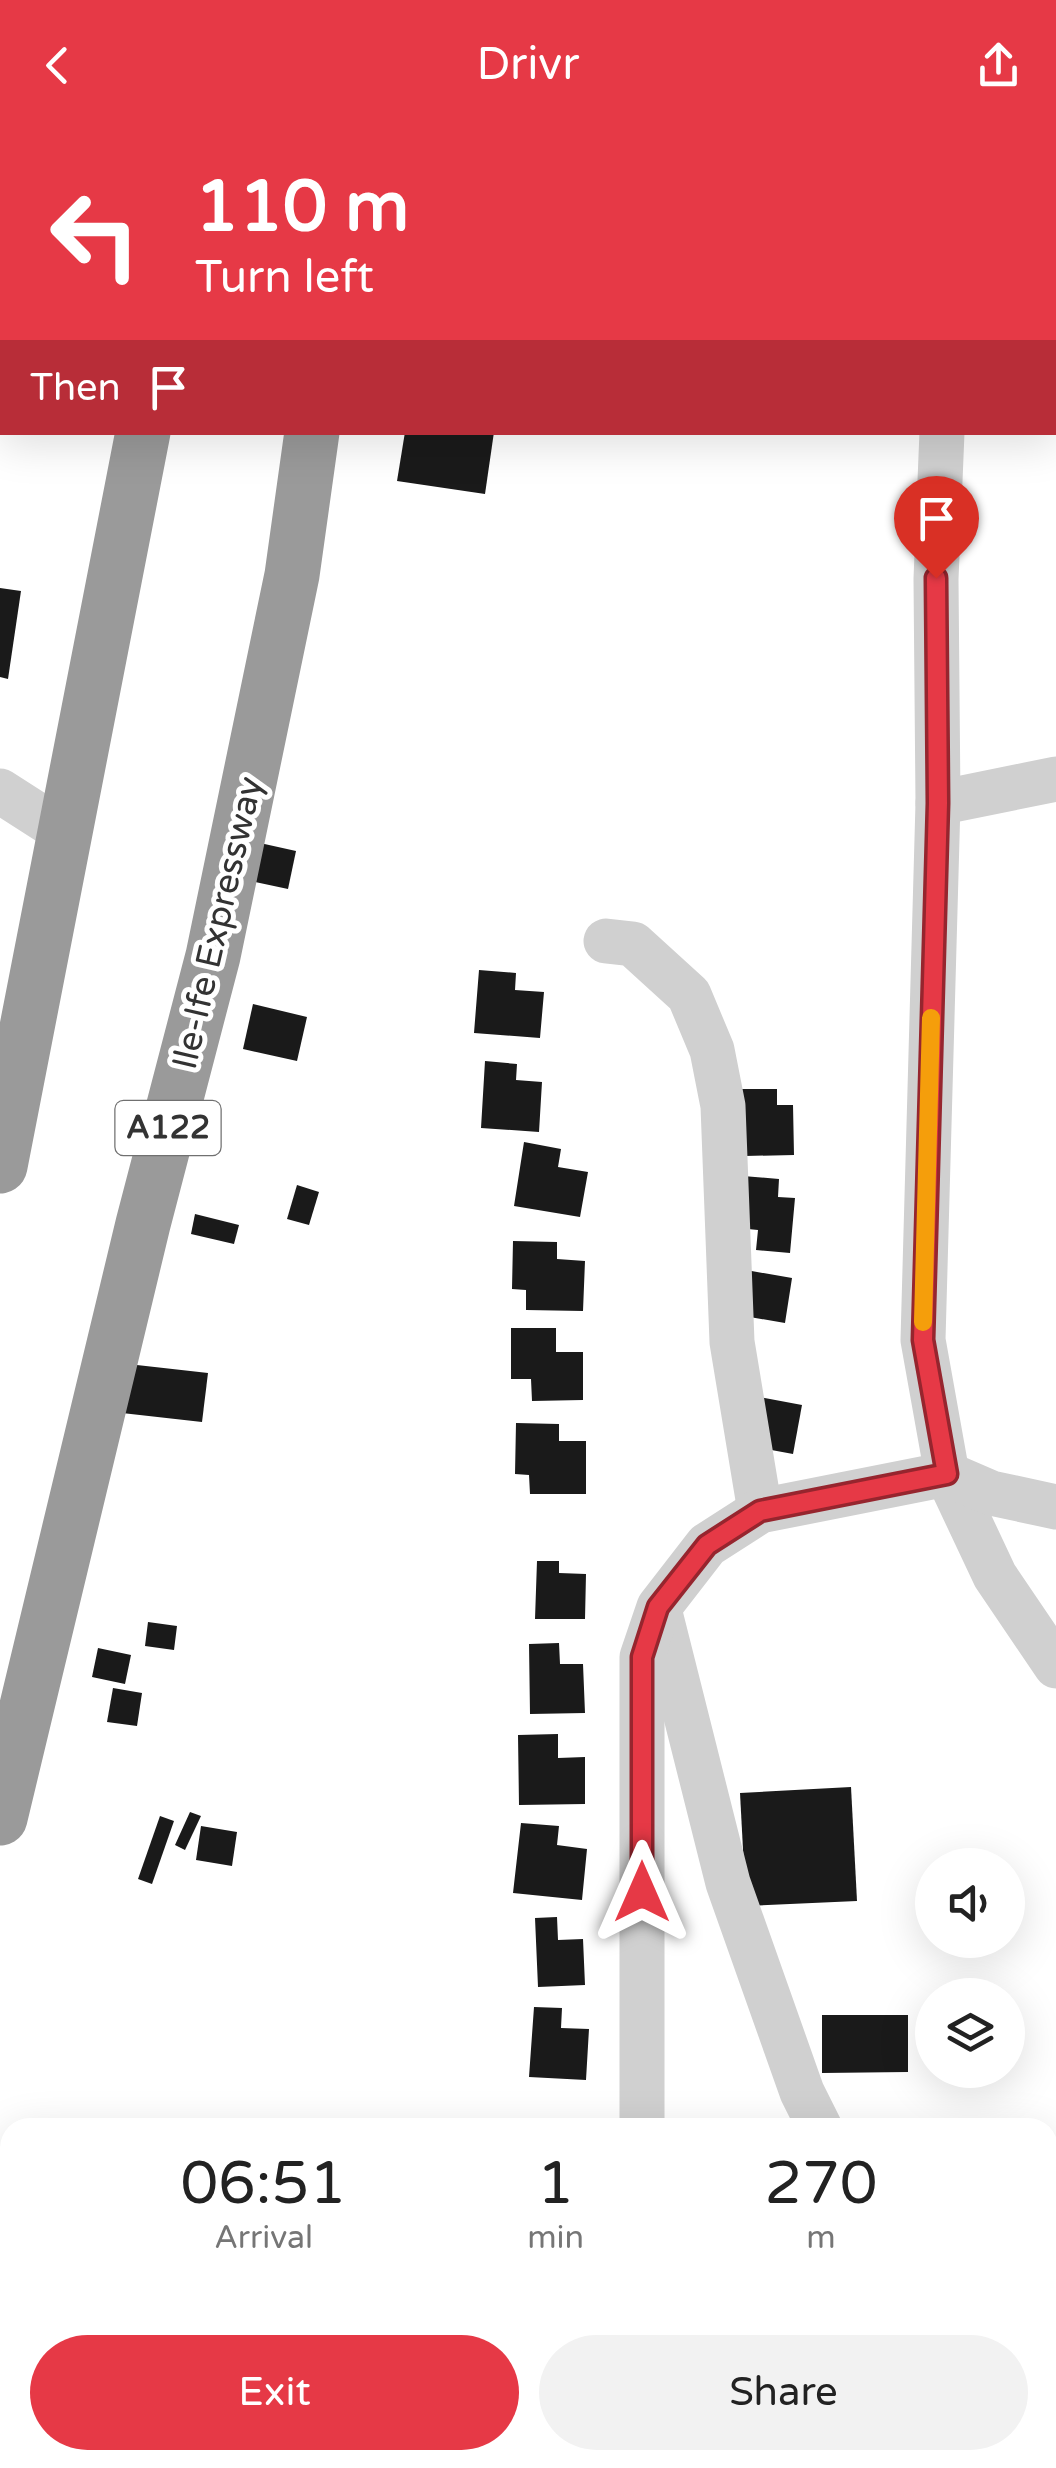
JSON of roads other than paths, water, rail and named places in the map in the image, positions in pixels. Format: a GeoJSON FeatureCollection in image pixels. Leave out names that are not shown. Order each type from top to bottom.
{"type":"FeatureCollection","features":[{"type":"Feature","properties":{"kind":"highway"},"geometry":{"type":"LineString","coordinates":[[0,1166],[142,435]]}},
{"type":"Feature","properties":{"kind":"highway","name":"Ile-Ife Expressway"},"geometry":{"type":"LineString","coordinates":[[0,1818],[143,1224],[222,920],[292,575],[312,435]]}},
{"type":"Feature","properties":{"kind":"street"},"geometry":{"type":"LineString","coordinates":[[942,435],[936,578],[938,803],[923,1340],[947,1474],[995,1576],[1056,1666]]}},
{"type":"Feature","properties":{"kind":"street"},"geometry":{"type":"LineString","coordinates":[[938,803],[1056,780]]}},
{"type":"Feature","properties":{"kind":"street"},"geometry":{"type":"LineString","coordinates":[[0,791],[64,832]]}},
{"type":"Feature","properties":{"kind":"street"},"geometry":{"type":"LineString","coordinates":[[606,941],[633,944],[689,995],[712,1050],[722,1106],[732,1342],[760,1511]]}},
{"type":"Feature","properties":{"kind":"street"},"geometry":{"type":"LineString","coordinates":[[642,2118],[642,1657],[658,1607],[707,1545],[760,1511],[947,1474],[991,1493],[1056,1507]]}},
{"type":"Feature","properties":{"kind":"street"},"geometry":{"type":"LineString","coordinates":[[658,1607],[728,1883],[802,2092],[815,2118]]}}]}
